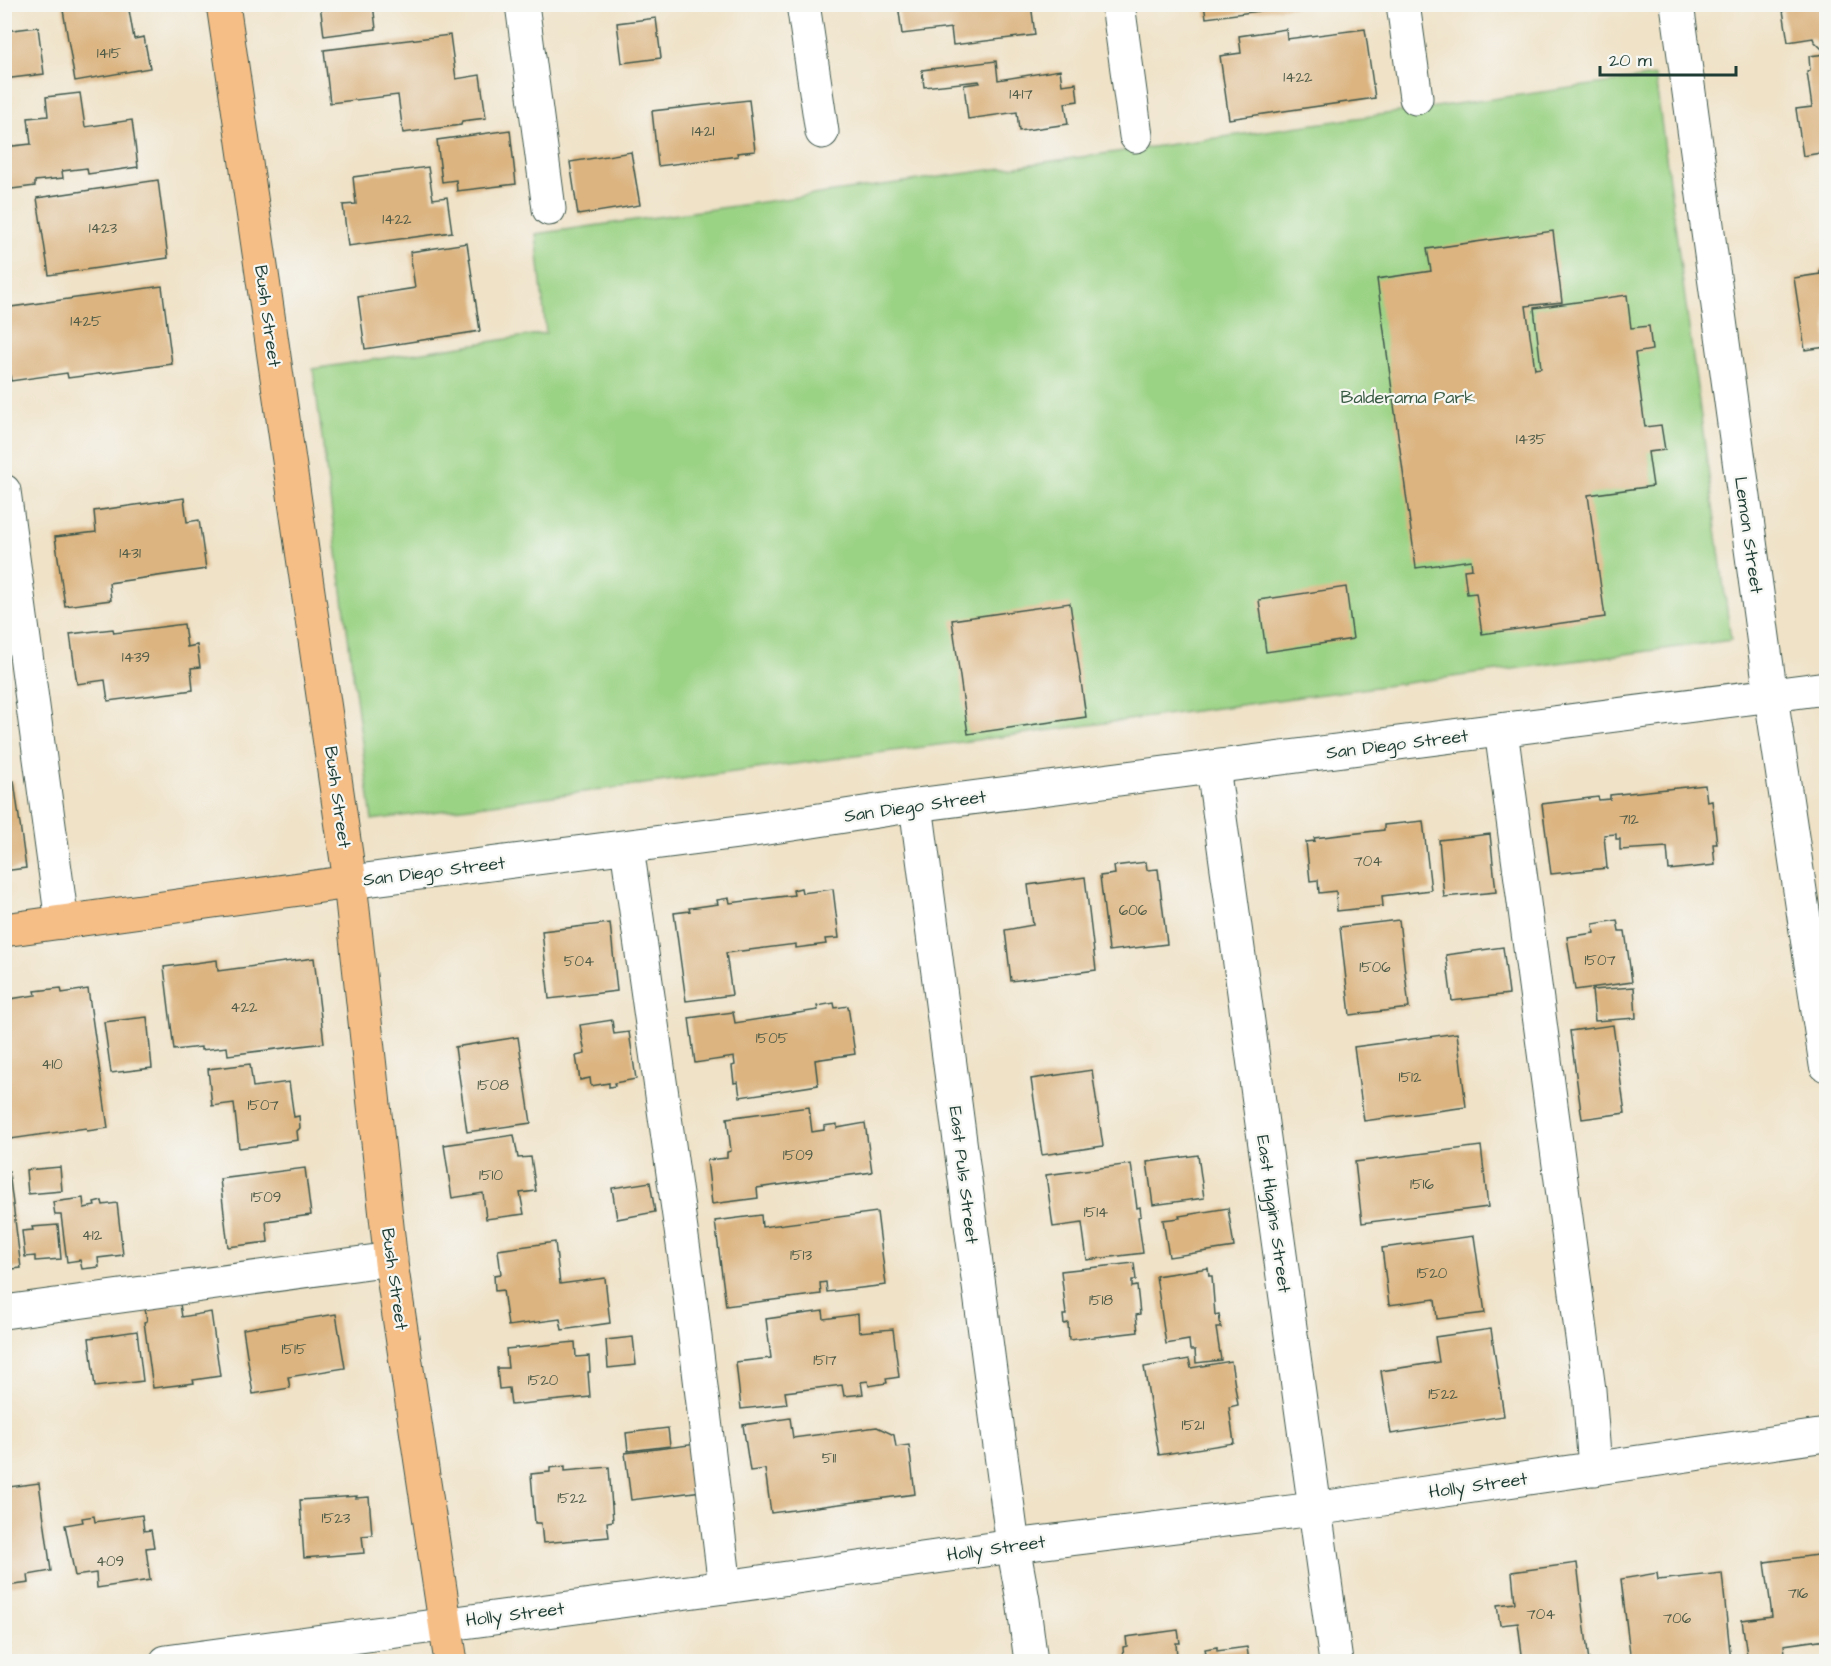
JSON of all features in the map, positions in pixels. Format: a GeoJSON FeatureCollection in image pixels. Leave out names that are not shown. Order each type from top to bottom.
{"type":"FeatureCollection","features":[{"type":"Feature","properties":{"kind":"main road","name":"Bush Street"},"geometry":{"type":"LineString","coordinates":[[223,4],[350,882],[391,1259],[451,1662]]}},
{"type":"Feature","properties":{"kind":"main road","name":"San Diego Street"},"geometry":{"type":"LineString","coordinates":[[4,930],[350,882]]}},
{"type":"Feature","properties":{"kind":"street"},"geometry":{"type":"LineString","coordinates":[[522,4],[549,209]]}},
{"type":"Feature","properties":{"kind":"street"},"geometry":{"type":"LineString","coordinates":[[803,4],[822,132]]}},
{"type":"Feature","properties":{"kind":"street"},"geometry":{"type":"LineString","coordinates":[[1118,4],[1136,136]]}},
{"type":"Feature","properties":{"kind":"street"},"geometry":{"type":"LineString","coordinates":[[1403,4],[1416,98]]}},
{"type":"Feature","properties":{"kind":"street","name":"Lemon Street"},"geometry":{"type":"LineString","coordinates":[[1677,4],[1771,696],[1827,1065]]}},
{"type":"Feature","properties":{"kind":"street"},"geometry":{"type":"LineString","coordinates":[[4,492],[62,922]]}},
{"type":"Feature","properties":{"kind":"street","name":"San Diego Street"},"geometry":{"type":"LineString","coordinates":[[350,882],[627,847],[916,805],[1827,688]]}},
{"type":"Feature","properties":{"kind":"street"},"geometry":{"type":"LineString","coordinates":[[1501,730],[1588,1378],[1595,1469]]}},
{"type":"Feature","properties":{"kind":"street","name":"East Higgins Street"},"geometry":{"type":"LineString","coordinates":[[1213,767],[1336,1662]]}},
{"type":"Feature","properties":{"kind":"street","name":"East Puls Street"},"geometry":{"type":"LineString","coordinates":[[916,805],[1013,1546],[1031,1662]]}},
{"type":"Feature","properties":{"kind":"street"},"geometry":{"type":"LineString","coordinates":[[627,847],[687,1275],[725,1587]]}},
{"type":"Feature","properties":{"kind":"street"},"geometry":{"type":"LineString","coordinates":[[4,1312],[391,1259]]}},
{"type":"Feature","properties":{"kind":"street","name":"Holly Street"},"geometry":{"type":"LineString","coordinates":[[166,1662],[1013,1546],[1314,1509],[1827,1435]]}},
{"type":"Feature","properties":{"kind":"green space","name":"Balderama Park"},"geometry":{"type":"Polygon","coordinates":[[[1655,76],[1731,640],[372,820],[313,369],[546,333],[536,234],[1655,76]]]}},
{"type":"Feature","properties":{"kind":"building"},"geometry":{"type":"Polygon","coordinates":[[[62,4],[128,4],[134,39],[144,37],[150,68],[75,81],[62,4]]]}},
{"type":"Feature","properties":{"kind":"building"},"geometry":{"type":"Polygon","coordinates":[[[320,4],[373,4],[376,29],[324,36],[320,4]]]}},
{"type":"Feature","properties":{"kind":"building"},"geometry":{"type":"Polygon","coordinates":[[[898,4],[1031,4],[1035,35],[953,45],[951,28],[902,34],[898,4]]]}},
{"type":"Feature","properties":{"kind":"building"},"geometry":{"type":"Polygon","coordinates":[[[1204,4],[1299,4],[1299,6],[1206,18],[1204,4]]]}},
{"type":"Feature","properties":{"kind":"building"},"geometry":{"type":"Polygon","coordinates":[[[1782,4],[1826,4],[1826,49],[1822,49],[1813,38],[1788,42],[1782,4]]]}},
{"type":"Feature","properties":{"kind":"building"},"geometry":{"type":"Polygon","coordinates":[[[656,18],[661,58],[622,63],[617,23],[656,18]]]}},
{"type":"Feature","properties":{"kind":"building"},"geometry":{"type":"Polygon","coordinates":[[[38,27],[44,74],[4,79],[4,31],[38,27]]]}},
{"type":"Feature","properties":{"kind":"building"},"geometry":{"type":"Polygon","coordinates":[[[1286,29],[1287,39],[1365,29],[1375,98],[1229,119],[1220,56],[1241,53],[1239,36],[1286,29]]]}},
{"type":"Feature","properties":{"kind":"building"},"geometry":{"type":"Polygon","coordinates":[[[450,35],[456,79],[480,75],[486,118],[462,121],[461,125],[403,133],[398,95],[330,103],[324,50],[450,35]]]}},
{"type":"Feature","properties":{"kind":"building"},"geometry":{"type":"Polygon","coordinates":[[[1826,54],[1826,152],[1803,156],[1796,109],[1812,107],[1807,72],[1810,71],[1809,56],[1826,54]]]}},
{"type":"Feature","properties":{"kind":"building"},"geometry":{"type":"Polygon","coordinates":[[[996,61],[998,80],[1060,70],[1062,85],[1076,83],[1078,101],[1065,103],[1068,124],[1019,131],[1017,112],[968,119],[964,85],[980,83],[979,81],[924,87],[922,70],[996,61]]]}},
{"type":"Feature","properties":{"kind":"building"},"geometry":{"type":"Polygon","coordinates":[[[80,93],[85,127],[132,120],[138,167],[88,174],[87,168],[62,171],[63,178],[35,181],[35,186],[4,190],[4,147],[31,144],[28,118],[48,116],[46,97],[80,93]]]}},
{"type":"Feature","properties":{"kind":"building"},"geometry":{"type":"Polygon","coordinates":[[[749,100],[755,151],[737,153],[738,156],[658,166],[652,111],[749,100]]]}},
{"type":"Feature","properties":{"kind":"building"},"geometry":{"type":"Polygon","coordinates":[[[510,130],[516,184],[457,191],[456,180],[442,182],[437,140],[510,130]]]}},
{"type":"Feature","properties":{"kind":"building"},"geometry":{"type":"Polygon","coordinates":[[[631,152],[640,205],[578,215],[570,162],[631,152]]]}},
{"type":"Feature","properties":{"kind":"building"},"geometry":{"type":"Polygon","coordinates":[[[428,167],[433,199],[447,197],[452,232],[348,246],[343,205],[356,204],[353,177],[428,167]]]}},
{"type":"Feature","properties":{"kind":"building"},"geometry":{"type":"Polygon","coordinates":[[[158,180],[168,258],[49,275],[37,198],[158,180]]]}},
{"type":"Feature","properties":{"kind":"building"},"geometry":{"type":"Polygon","coordinates":[[[1553,231],[1562,302],[1526,306],[1535,369],[1541,368],[1534,308],[1627,295],[1631,328],[1649,326],[1652,350],[1635,353],[1645,427],[1661,425],[1665,450],[1648,452],[1653,486],[1588,495],[1605,617],[1482,634],[1476,593],[1467,594],[1464,570],[1472,569],[1471,560],[1416,568],[1377,279],[1431,271],[1427,249],[1553,231]]]}},
{"type":"Feature","properties":{"kind":"building"},"geometry":{"type":"Polygon","coordinates":[[[467,243],[480,331],[365,349],[358,297],[415,288],[410,252],[467,243]]]}},
{"type":"Feature","properties":{"kind":"building"},"geometry":{"type":"Polygon","coordinates":[[[1826,268],[1826,347],[1805,350],[1794,278],[1820,274],[1820,269],[1826,268]]]}},
{"type":"Feature","properties":{"kind":"building"},"geometry":{"type":"Polygon","coordinates":[[[162,286],[172,364],[68,378],[67,373],[11,381],[4,334],[4,308],[162,286]]]}},
{"type":"Feature","properties":{"kind":"building"},"geometry":{"type":"Polygon","coordinates":[[[184,498],[187,522],[199,520],[206,569],[109,583],[111,600],[65,606],[55,537],[96,532],[94,511],[184,498]]]}},
{"type":"Feature","properties":{"kind":"building"},"geometry":{"type":"Polygon","coordinates":[[[1346,587],[1353,639],[1266,652],[1259,600],[1346,587]]]}},
{"type":"Feature","properties":{"kind":"building"},"geometry":{"type":"Polygon","coordinates":[[[1070,603],[1086,717],[968,734],[952,620],[1070,603]]]}},
{"type":"Feature","properties":{"kind":"building"},"geometry":{"type":"Polygon","coordinates":[[[184,624],[187,647],[197,645],[200,667],[191,668],[193,690],[108,701],[105,680],[77,684],[70,634],[113,629],[114,633],[184,624]]]}},
{"type":"Feature","properties":{"kind":"building"},"geometry":{"type":"Polygon","coordinates":[[[14,781],[26,868],[4,871],[4,782],[14,781]]]}},
{"type":"Feature","properties":{"kind":"building"},"geometry":{"type":"Polygon","coordinates":[[[1705,785],[1707,802],[1712,801],[1717,844],[1713,844],[1715,865],[1669,870],[1667,847],[1620,850],[1620,839],[1616,839],[1616,834],[1604,835],[1607,868],[1551,874],[1542,804],[1598,797],[1599,800],[1610,799],[1610,795],[1705,785]]]}},
{"type":"Feature","properties":{"kind":"building"},"geometry":{"type":"Polygon","coordinates":[[[1423,821],[1431,890],[1382,896],[1383,906],[1337,911],[1336,891],[1319,893],[1318,880],[1310,881],[1306,842],[1315,841],[1314,838],[1384,830],[1384,825],[1423,821]]]}},
{"type":"Feature","properties":{"kind":"building"},"geometry":{"type":"Polygon","coordinates":[[[1490,834],[1496,892],[1444,897],[1439,840],[1490,834]]]}},
{"type":"Feature","properties":{"kind":"building"},"geometry":{"type":"Polygon","coordinates":[[[1146,862],[1147,870],[1158,869],[1167,944],[1109,951],[1100,876],[1115,874],[1114,866],[1146,862]]]}},
{"type":"Feature","properties":{"kind":"building"},"geometry":{"type":"Polygon","coordinates":[[[1085,877],[1096,970],[1011,981],[1005,930],[1033,925],[1028,885],[1085,877]]]}},
{"type":"Feature","properties":{"kind":"building"},"geometry":{"type":"Polygon","coordinates":[[[801,888],[802,893],[833,889],[839,938],[825,939],[826,944],[796,948],[796,944],[726,953],[732,995],[686,1001],[674,913],[690,911],[689,908],[718,904],[717,900],[729,898],[730,903],[794,895],[793,890],[801,888]]]}},
{"type":"Feature","properties":{"kind":"building"},"geometry":{"type":"Polygon","coordinates":[[[1399,920],[1409,1008],[1350,1015],[1340,927],[1399,920]]]}},
{"type":"Feature","properties":{"kind":"building"},"geometry":{"type":"Polygon","coordinates":[[[1617,920],[1619,931],[1625,931],[1632,982],[1575,990],[1567,937],[1594,933],[1593,924],[1617,920]]]}},
{"type":"Feature","properties":{"kind":"building"},"geometry":{"type":"Polygon","coordinates":[[[610,923],[617,991],[549,999],[542,931],[610,923]]]}},
{"type":"Feature","properties":{"kind":"building"},"geometry":{"type":"Polygon","coordinates":[[[1503,947],[1509,994],[1452,1001],[1446,955],[1503,947]]]}},
{"type":"Feature","properties":{"kind":"building"},"geometry":{"type":"Polygon","coordinates":[[[314,958],[324,1043],[228,1055],[227,1047],[174,1050],[164,967],[217,960],[218,971],[314,958]]]}},
{"type":"Feature","properties":{"kind":"building"},"geometry":{"type":"Polygon","coordinates":[[[1634,987],[1636,1018],[1595,1021],[1592,990],[1634,987]]]}},
{"type":"Feature","properties":{"kind":"building"},"geometry":{"type":"Polygon","coordinates":[[[61,988],[62,993],[88,989],[108,1128],[87,1131],[86,1128],[4,1140],[4,1000],[36,995],[35,991],[61,988]]]}},
{"type":"Feature","properties":{"kind":"building"},"geometry":{"type":"Polygon","coordinates":[[[834,1003],[835,1008],[848,1006],[855,1054],[815,1060],[818,1085],[740,1097],[738,1082],[734,1083],[732,1066],[735,1065],[734,1057],[695,1063],[689,1018],[733,1012],[735,1023],[818,1010],[817,1006],[834,1003]]]}},
{"type":"Feature","properties":{"kind":"building"},"geometry":{"type":"Polygon","coordinates":[[[147,1017],[152,1068],[111,1073],[104,1022],[147,1017]]]}},
{"type":"Feature","properties":{"kind":"building"},"geometry":{"type":"Polygon","coordinates":[[[612,1020],[614,1034],[629,1032],[636,1079],[614,1083],[615,1086],[609,1087],[609,1083],[591,1086],[590,1078],[580,1080],[576,1056],[585,1054],[580,1025],[612,1020]]]}},
{"type":"Feature","properties":{"kind":"building"},"geometry":{"type":"Polygon","coordinates":[[[1613,1025],[1625,1113],[1582,1119],[1570,1031],[1613,1025]]]}},
{"type":"Feature","properties":{"kind":"building"},"geometry":{"type":"Polygon","coordinates":[[[1457,1033],[1466,1107],[1364,1121],[1354,1047],[1457,1033]]]}},
{"type":"Feature","properties":{"kind":"building"},"geometry":{"type":"Polygon","coordinates":[[[518,1037],[531,1123],[467,1132],[455,1047],[518,1037]]]}},
{"type":"Feature","properties":{"kind":"building"},"geometry":{"type":"Polygon","coordinates":[[[250,1064],[253,1087],[289,1082],[294,1117],[299,1116],[298,1140],[239,1148],[234,1103],[212,1106],[208,1069],[250,1064]]]}},
{"type":"Feature","properties":{"kind":"building"},"geometry":{"type":"Polygon","coordinates":[[[1092,1070],[1103,1146],[1042,1155],[1031,1079],[1092,1070]]]}},
{"type":"Feature","properties":{"kind":"building"},"geometry":{"type":"Polygon","coordinates":[[[809,1107],[812,1132],[824,1130],[824,1126],[837,1124],[837,1128],[865,1123],[872,1172],[757,1188],[758,1198],[712,1204],[707,1160],[727,1158],[727,1152],[731,1151],[727,1118],[809,1107]]]}},
{"type":"Feature","properties":{"kind":"building"},"geometry":{"type":"Polygon","coordinates":[[[514,1135],[518,1158],[531,1157],[536,1191],[520,1193],[524,1214],[486,1219],[483,1193],[452,1198],[444,1145],[514,1135]]]}},
{"type":"Feature","properties":{"kind":"building"},"geometry":{"type":"Polygon","coordinates":[[[1481,1146],[1488,1207],[1362,1223],[1355,1162],[1481,1146]]]}},
{"type":"Feature","properties":{"kind":"building"},"geometry":{"type":"Polygon","coordinates":[[[1198,1155],[1204,1198],[1153,1205],[1147,1162],[1198,1155]]]}},
{"type":"Feature","properties":{"kind":"building"},"geometry":{"type":"Polygon","coordinates":[[[1131,1164],[1137,1208],[1140,1207],[1141,1216],[1138,1217],[1143,1253],[1087,1260],[1082,1223],[1053,1227],[1046,1175],[1131,1164]]]}},
{"type":"Feature","properties":{"kind":"building"},"geometry":{"type":"Polygon","coordinates":[[[60,1167],[62,1191],[28,1194],[26,1170],[60,1167]]]}},
{"type":"Feature","properties":{"kind":"building"},"geometry":{"type":"Polygon","coordinates":[[[305,1168],[311,1215],[266,1221],[268,1242],[228,1247],[220,1179],[305,1168]]]}},
{"type":"Feature","properties":{"kind":"building"},"geometry":{"type":"Polygon","coordinates":[[[4,1172],[9,1172],[21,1268],[4,1270],[4,1172]]]}},
{"type":"Feature","properties":{"kind":"building"},"geometry":{"type":"Polygon","coordinates":[[[650,1182],[655,1212],[617,1219],[612,1188],[650,1182]]]}},
{"type":"Feature","properties":{"kind":"building"},"geometry":{"type":"Polygon","coordinates":[[[83,1198],[84,1208],[95,1206],[94,1203],[102,1201],[103,1205],[117,1203],[123,1255],[98,1258],[99,1267],[82,1269],[80,1260],[67,1262],[61,1215],[55,1215],[53,1202],[83,1198]]]}},
{"type":"Feature","properties":{"kind":"building"},"geometry":{"type":"Polygon","coordinates":[[[1228,1208],[1234,1247],[1169,1257],[1163,1220],[1228,1208]]]}},
{"type":"Feature","properties":{"kind":"building"},"geometry":{"type":"Polygon","coordinates":[[[877,1212],[886,1285],[827,1292],[826,1282],[820,1283],[821,1294],[726,1306],[715,1221],[761,1215],[762,1227],[877,1212]]]}},
{"type":"Feature","properties":{"kind":"building"},"geometry":{"type":"Polygon","coordinates":[[[58,1225],[61,1259],[35,1261],[35,1256],[25,1257],[22,1231],[33,1230],[32,1227],[58,1225]]]}},
{"type":"Feature","properties":{"kind":"building"},"geometry":{"type":"Polygon","coordinates":[[[1474,1236],[1485,1313],[1437,1319],[1435,1299],[1389,1305],[1382,1248],[1474,1236]]]}},
{"type":"Feature","properties":{"kind":"building"},"geometry":{"type":"Polygon","coordinates":[[[555,1242],[560,1284],[605,1278],[610,1323],[562,1330],[560,1319],[508,1326],[503,1290],[495,1291],[494,1275],[501,1274],[498,1250],[555,1242]]]}},
{"type":"Feature","properties":{"kind":"building"},"geometry":{"type":"Polygon","coordinates":[[[1134,1263],[1136,1280],[1132,1280],[1132,1287],[1137,1286],[1140,1314],[1136,1315],[1138,1332],[1069,1340],[1068,1323],[1064,1324],[1063,1315],[1066,1315],[1061,1271],[1134,1263]]]}},
{"type":"Feature","properties":{"kind":"building"},"geometry":{"type":"Polygon","coordinates":[[[1208,1268],[1209,1276],[1212,1276],[1215,1315],[1219,1314],[1221,1328],[1216,1328],[1221,1360],[1196,1363],[1195,1350],[1190,1350],[1189,1340],[1166,1344],[1156,1276],[1208,1268]]]}},
{"type":"Feature","properties":{"kind":"building"},"geometry":{"type":"Polygon","coordinates":[[[180,1304],[182,1317],[211,1312],[220,1376],[193,1380],[194,1383],[153,1388],[144,1322],[147,1321],[145,1309],[180,1304]]]}},
{"type":"Feature","properties":{"kind":"building"},"geometry":{"type":"Polygon","coordinates":[[[823,1311],[824,1319],[858,1314],[859,1332],[893,1329],[899,1377],[886,1379],[887,1383],[869,1386],[868,1381],[861,1382],[863,1394],[844,1396],[842,1385],[785,1392],[787,1404],[741,1409],[736,1362],[771,1358],[766,1319],[823,1311]]]}},
{"type":"Feature","properties":{"kind":"building"},"geometry":{"type":"Polygon","coordinates":[[[336,1314],[345,1368],[288,1377],[290,1388],[253,1394],[243,1329],[336,1314]]]}},
{"type":"Feature","properties":{"kind":"building"},"geometry":{"type":"Polygon","coordinates":[[[1491,1329],[1504,1416],[1391,1434],[1381,1371],[1439,1362],[1435,1337],[1491,1329]]]}},
{"type":"Feature","properties":{"kind":"building"},"geometry":{"type":"Polygon","coordinates":[[[137,1331],[143,1381],[95,1387],[89,1338],[137,1331]]]}},
{"type":"Feature","properties":{"kind":"building"},"geometry":{"type":"Polygon","coordinates":[[[633,1337],[636,1365],[608,1368],[606,1340],[633,1337]]]}},
{"type":"Feature","properties":{"kind":"building"},"geometry":{"type":"Polygon","coordinates":[[[575,1342],[576,1357],[589,1356],[590,1397],[511,1405],[509,1388],[499,1389],[497,1368],[508,1368],[506,1349],[575,1342]]]}},
{"type":"Feature","properties":{"kind":"building"},"geometry":{"type":"Polygon","coordinates":[[[1189,1359],[1191,1368],[1231,1361],[1238,1405],[1229,1407],[1234,1443],[1159,1455],[1144,1367],[1189,1359]]]}},
{"type":"Feature","properties":{"kind":"building"},"geometry":{"type":"Polygon","coordinates":[[[790,1418],[793,1438],[877,1427],[894,1435],[896,1447],[909,1445],[915,1494],[771,1513],[765,1469],[750,1471],[743,1425],[790,1418]]]}},
{"type":"Feature","properties":{"kind":"building"},"geometry":{"type":"Polygon","coordinates":[[[668,1428],[670,1446],[628,1451],[626,1433],[668,1428]]]}},
{"type":"Feature","properties":{"kind":"building"},"geometry":{"type":"Polygon","coordinates":[[[697,1444],[702,1491],[631,1500],[625,1453],[697,1444]]]}},
{"type":"Feature","properties":{"kind":"building"},"geometry":{"type":"Polygon","coordinates":[[[4,1460],[9,1487],[39,1483],[51,1571],[28,1575],[29,1583],[7,1586],[4,1584],[4,1460]]]}},
{"type":"Feature","properties":{"kind":"building"},"geometry":{"type":"Polygon","coordinates":[[[565,1466],[565,1471],[609,1467],[613,1521],[607,1522],[609,1537],[543,1543],[541,1523],[535,1523],[531,1474],[550,1472],[550,1468],[565,1466]]]}},
{"type":"Feature","properties":{"kind":"building"},"geometry":{"type":"Polygon","coordinates":[[[357,1496],[356,1498],[369,1497],[372,1535],[362,1536],[364,1553],[304,1558],[300,1500],[357,1496]]]}},
{"type":"Feature","properties":{"kind":"building"},"geometry":{"type":"Polygon","coordinates":[[[142,1515],[144,1531],[151,1530],[154,1547],[146,1548],[150,1580],[97,1588],[96,1573],[75,1576],[65,1525],[83,1522],[82,1518],[94,1516],[95,1522],[142,1515]]]}},
{"type":"Feature","properties":{"kind":"building"},"geometry":{"type":"Polygon","coordinates":[[[1824,1554],[1826,1639],[1784,1645],[1786,1662],[1748,1662],[1742,1620],[1772,1616],[1765,1562],[1824,1554]]]}},
{"type":"Feature","properties":{"kind":"building"},"geometry":{"type":"Polygon","coordinates":[[[1577,1563],[1589,1662],[1523,1662],[1518,1623],[1500,1625],[1497,1605],[1515,1603],[1512,1572],[1577,1563]]]}},
{"type":"Feature","properties":{"kind":"building"},"geometry":{"type":"Polygon","coordinates":[[[1657,1573],[1658,1580],[1722,1573],[1731,1662],[1631,1662],[1621,1579],[1657,1573]]]}},
{"type":"Feature","properties":{"kind":"building"},"geometry":{"type":"Polygon","coordinates":[[[1178,1630],[1180,1643],[1176,1643],[1177,1657],[1206,1653],[1205,1649],[1217,1647],[1217,1651],[1247,1647],[1249,1662],[1124,1662],[1123,1647],[1127,1646],[1126,1637],[1178,1630]]]}}]}
